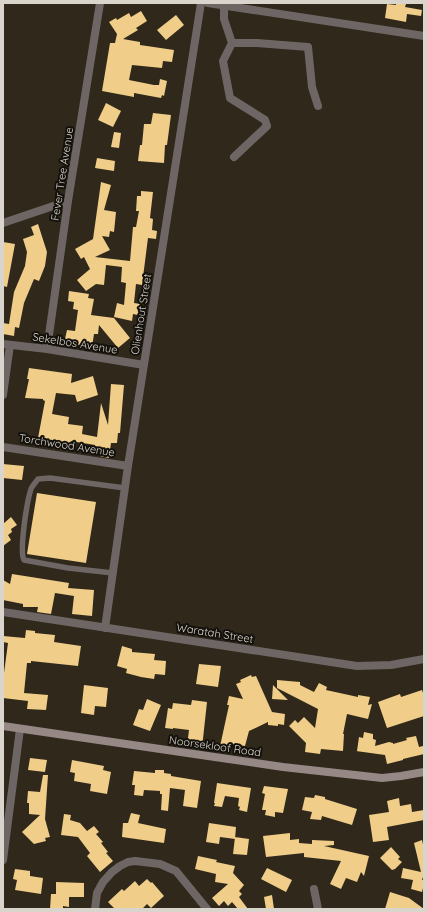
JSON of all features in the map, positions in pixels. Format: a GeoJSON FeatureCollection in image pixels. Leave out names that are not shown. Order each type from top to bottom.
{"type":"FeatureCollection","features":[{"type":"Feature","properties":{"kind":"street","name":"Fever Tree Avenue"},"geometry":{"type":"LineString","coordinates":[[47,349],[68,202],[100,3]]}},
{"type":"Feature","properties":{"kind":"street","name":"Olienhout Street"},"geometry":{"type":"LineString","coordinates":[[106,628],[128,466],[201,3]]}},
{"type":"Feature","properties":{"kind":"street"},"geometry":{"type":"LineString","coordinates":[[208,3],[424,36]]}},
{"type":"Feature","properties":{"kind":"street"},"geometry":{"type":"LineString","coordinates":[[224,5],[224,19],[232,43],[223,61],[230,98],[265,120],[267,126],[234,157]]}},
{"type":"Feature","properties":{"kind":"street"},"geometry":{"type":"LineString","coordinates":[[232,43],[257,43],[308,47],[312,86],[318,106]]}},
{"type":"Feature","properties":{"kind":"street"},"geometry":{"type":"LineString","coordinates":[[3,223],[68,202]]}},
{"type":"Feature","properties":{"kind":"street"},"geometry":{"type":"LineString","coordinates":[[3,395],[6,344]]}},
{"type":"Feature","properties":{"kind":"street","name":"Sekelbos Avenue"},"geometry":{"type":"LineString","coordinates":[[6,344],[47,349],[144,365]]}},
{"type":"Feature","properties":{"kind":"street","name":"Torchwood Avenue"},"geometry":{"type":"LineString","coordinates":[[3,447],[128,466]]}},
{"type":"Feature","properties":{"kind":"street","name":"Waratah Street"},"geometry":{"type":"LineString","coordinates":[[3,612],[357,666],[391,666],[424,659]]}},
{"type":"Feature","properties":{"kind":"street","name":"Noorsekloof Road"},"geometry":{"type":"LineString","coordinates":[[3,726],[306,770],[382,778],[424,772]]}},
{"type":"Feature","properties":{"kind":"street"},"geometry":{"type":"LineString","coordinates":[[3,860],[20,729]]}},
{"type":"Feature","properties":{"kind":"street"},"geometry":{"type":"LineString","coordinates":[[95,909],[97,893],[103,882],[120,866],[128,862],[135,861],[160,864],[176,872],[207,909]]}},
{"type":"Feature","properties":{"kind":"street"},"geometry":{"type":"LineString","coordinates":[[314,889],[318,909]]}},
{"type":"Feature","properties":{"kind":"lane"},"geometry":{"type":"LineString","coordinates":[[113,573],[68,568],[24,560],[22,556],[23,538],[31,488],[38,479],[50,478],[125,488]]}},
{"type":"Feature","properties":{"kind":"building"},"geometry":{"type":"Polygon","coordinates":[[[396,3],[406,4],[405,7],[422,10],[421,16],[407,14],[406,22],[385,18],[387,4],[396,5],[396,3]]]}},
{"type":"Feature","properties":{"kind":"building"},"geometry":{"type":"Polygon","coordinates":[[[141,11],[147,21],[136,28],[138,30],[123,39],[140,42],[140,45],[174,50],[172,62],[163,61],[162,68],[132,65],[129,80],[154,85],[159,85],[160,79],[167,81],[164,96],[162,95],[161,98],[134,93],[134,97],[102,91],[110,43],[115,43],[117,34],[109,22],[116,18],[117,20],[129,13],[131,17],[141,11]]]}},
{"type":"Feature","properties":{"kind":"building"},"geometry":{"type":"Polygon","coordinates":[[[176,15],[184,25],[166,40],[157,30],[176,15]]]}},
{"type":"Feature","properties":{"kind":"building"},"geometry":{"type":"Polygon","coordinates":[[[106,103],[121,111],[113,127],[98,120],[106,103]]]}},
{"type":"Feature","properties":{"kind":"building"},"geometry":{"type":"Polygon","coordinates":[[[153,113],[171,115],[167,145],[165,145],[164,163],[138,161],[140,145],[142,145],[144,124],[151,124],[153,113]]]}},
{"type":"Feature","properties":{"kind":"building"},"geometry":{"type":"Polygon","coordinates":[[[114,132],[121,133],[119,148],[111,147],[114,132]]]}},
{"type":"Feature","properties":{"kind":"building"},"geometry":{"type":"Polygon","coordinates":[[[97,158],[115,161],[114,171],[95,168],[97,158]]]}},
{"type":"Feature","properties":{"kind":"building"},"geometry":{"type":"Polygon","coordinates":[[[101,182],[111,185],[104,210],[116,212],[114,232],[110,231],[109,237],[102,236],[110,250],[95,257],[130,261],[133,227],[136,227],[139,211],[136,211],[137,196],[141,196],[141,191],[153,192],[150,218],[153,219],[152,230],[157,231],[156,239],[148,238],[142,285],[136,284],[134,303],[140,304],[138,315],[133,314],[132,321],[114,317],[117,303],[124,305],[126,283],[121,282],[122,267],[106,265],[104,285],[96,284],[86,291],[77,280],[90,269],[84,257],[81,259],[75,249],[93,239],[101,182]]]}},
{"type":"Feature","properties":{"kind":"building"},"geometry":{"type":"Polygon","coordinates":[[[38,224],[47,252],[45,266],[39,281],[34,279],[24,303],[19,328],[15,327],[14,336],[3,334],[3,323],[9,324],[14,292],[25,266],[27,252],[23,239],[34,235],[31,227],[38,224]]]}},
{"type":"Feature","properties":{"kind":"building"},"geometry":{"type":"Polygon","coordinates":[[[3,242],[15,244],[7,287],[3,286],[3,242]]]}},
{"type":"Feature","properties":{"kind":"building"},"geometry":{"type":"Polygon","coordinates":[[[69,291],[89,294],[88,298],[94,299],[91,315],[114,318],[130,338],[118,348],[99,325],[98,334],[94,334],[92,347],[74,344],[74,340],[65,339],[67,330],[75,331],[78,310],[73,309],[74,302],[68,301],[69,291]]]}},
{"type":"Feature","properties":{"kind":"building"},"geometry":{"type":"Polygon","coordinates":[[[29,368],[72,374],[71,383],[93,376],[98,395],[77,402],[75,395],[56,393],[52,414],[69,417],[68,424],[83,426],[82,434],[97,437],[101,403],[108,425],[111,384],[124,385],[120,433],[118,433],[117,443],[111,443],[109,458],[100,456],[100,452],[94,451],[95,445],[38,438],[45,401],[43,399],[25,398],[29,379],[27,379],[29,368]]]}},
{"type":"Feature","properties":{"kind":"building"},"geometry":{"type":"Polygon","coordinates":[[[3,464],[24,466],[22,480],[3,478],[3,464]]]}},
{"type":"Feature","properties":{"kind":"building"},"geometry":{"type":"Polygon","coordinates":[[[37,493],[96,502],[86,563],[27,554],[37,493]]]}},
{"type":"Feature","properties":{"kind":"building"},"geometry":{"type":"Polygon","coordinates":[[[11,517],[17,525],[11,529],[12,532],[8,535],[11,540],[3,546],[3,524],[11,517]]]}},
{"type":"Feature","properties":{"kind":"building"},"geometry":{"type":"Polygon","coordinates":[[[12,574],[69,583],[68,588],[94,590],[92,616],[72,614],[74,596],[55,593],[51,614],[37,612],[38,607],[23,607],[23,604],[3,600],[3,580],[10,584],[12,574]]]}},
{"type":"Feature","properties":{"kind":"building"},"geometry":{"type":"Polygon","coordinates":[[[26,630],[35,631],[35,633],[55,635],[54,642],[81,646],[78,666],[31,661],[31,663],[27,663],[24,693],[48,695],[46,710],[27,709],[28,701],[3,698],[3,673],[8,643],[3,642],[3,636],[25,638],[26,630]]]}},
{"type":"Feature","properties":{"kind":"building"},"geometry":{"type":"Polygon","coordinates":[[[122,646],[132,649],[132,652],[155,654],[154,660],[166,661],[165,675],[155,674],[154,679],[126,673],[127,669],[117,666],[122,646]]]}},
{"type":"Feature","properties":{"kind":"building"},"geometry":{"type":"Polygon","coordinates":[[[199,664],[221,666],[218,687],[196,684],[199,664]]]}},
{"type":"Feature","properties":{"kind":"building"},"geometry":{"type":"Polygon","coordinates":[[[251,675],[252,677],[256,676],[272,712],[285,714],[284,725],[268,725],[268,722],[249,731],[245,746],[231,744],[229,753],[219,751],[229,705],[227,705],[229,696],[243,699],[236,684],[241,682],[240,680],[251,675]]]}},
{"type":"Feature","properties":{"kind":"building"},"geometry":{"type":"Polygon","coordinates":[[[277,680],[300,682],[300,685],[314,692],[319,683],[327,687],[326,690],[358,697],[358,695],[370,697],[368,705],[372,704],[368,719],[347,714],[343,734],[343,751],[321,749],[320,754],[305,752],[306,743],[289,726],[295,720],[298,723],[304,717],[315,728],[318,709],[277,688],[277,680]]]}},
{"type":"Feature","properties":{"kind":"building"},"geometry":{"type":"Polygon","coordinates":[[[84,685],[108,688],[106,707],[95,706],[94,715],[81,713],[84,685]]]}},
{"type":"Feature","properties":{"kind":"building"},"geometry":{"type":"Polygon","coordinates":[[[273,685],[288,700],[272,699],[273,685]]]}},
{"type":"Feature","properties":{"kind":"building"},"geometry":{"type":"Polygon","coordinates":[[[422,690],[424,696],[424,716],[387,728],[378,702],[400,694],[401,697],[422,690]]]}},
{"type":"Feature","properties":{"kind":"building"},"geometry":{"type":"Polygon","coordinates":[[[147,699],[161,705],[150,731],[133,725],[139,709],[143,710],[147,699]]]}},
{"type":"Feature","properties":{"kind":"building"},"geometry":{"type":"Polygon","coordinates":[[[192,700],[207,702],[202,748],[187,746],[189,730],[165,728],[168,708],[172,709],[173,703],[191,705],[192,700]]]}},
{"type":"Feature","properties":{"kind":"building"},"geometry":{"type":"Polygon","coordinates":[[[364,732],[373,734],[373,739],[376,740],[375,746],[389,742],[393,744],[407,740],[406,738],[416,736],[419,747],[423,746],[424,754],[387,764],[385,755],[356,751],[359,737],[363,738],[364,732]]]}},
{"type":"Feature","properties":{"kind":"building"},"geometry":{"type":"Polygon","coordinates":[[[30,758],[47,760],[45,772],[28,770],[30,758]]]}},
{"type":"Feature","properties":{"kind":"building"},"geometry":{"type":"Polygon","coordinates":[[[72,760],[104,766],[103,770],[111,772],[107,794],[90,791],[91,784],[74,781],[75,773],[70,772],[72,760]]]}},
{"type":"Feature","properties":{"kind":"building"},"geometry":{"type":"Polygon","coordinates":[[[155,770],[164,770],[164,773],[171,774],[171,776],[201,781],[197,808],[183,806],[185,790],[170,788],[168,811],[161,810],[162,794],[160,794],[160,791],[144,790],[143,796],[134,795],[135,785],[132,785],[134,771],[155,773],[155,770]]]}},
{"type":"Feature","properties":{"kind":"building"},"geometry":{"type":"Polygon","coordinates":[[[43,775],[48,775],[45,819],[50,837],[45,838],[46,841],[34,844],[22,832],[40,815],[29,814],[29,803],[27,803],[28,791],[40,792],[43,775]]]}},
{"type":"Feature","properties":{"kind":"building"},"geometry":{"type":"Polygon","coordinates":[[[217,783],[251,788],[247,812],[239,810],[239,798],[225,796],[222,807],[214,806],[217,783]]]}},
{"type":"Feature","properties":{"kind":"building"},"geometry":{"type":"Polygon","coordinates":[[[264,786],[288,789],[283,813],[275,812],[275,817],[265,815],[266,810],[262,810],[265,794],[262,793],[264,786]]]}},
{"type":"Feature","properties":{"kind":"building"},"geometry":{"type":"Polygon","coordinates":[[[315,795],[325,797],[325,799],[357,809],[352,825],[322,816],[321,820],[310,819],[312,812],[302,810],[305,797],[314,798],[315,795]]]}},
{"type":"Feature","properties":{"kind":"building"},"geometry":{"type":"Polygon","coordinates":[[[399,798],[400,806],[411,804],[412,812],[424,810],[424,820],[387,827],[389,840],[373,842],[369,815],[389,812],[387,801],[399,798]]]}},
{"type":"Feature","properties":{"kind":"building"},"geometry":{"type":"Polygon","coordinates":[[[131,813],[140,815],[138,823],[166,829],[164,843],[122,837],[123,823],[128,823],[131,813]]]}},
{"type":"Feature","properties":{"kind":"building"},"geometry":{"type":"Polygon","coordinates":[[[64,814],[71,815],[70,820],[80,823],[87,831],[94,826],[99,832],[96,834],[103,842],[101,843],[108,852],[106,853],[113,861],[100,872],[87,856],[90,853],[78,837],[61,835],[64,814]]]}},
{"type":"Feature","properties":{"kind":"building"},"geometry":{"type":"Polygon","coordinates":[[[209,823],[236,827],[235,839],[220,837],[219,844],[206,842],[209,823]]]}},
{"type":"Feature","properties":{"kind":"building"},"geometry":{"type":"Polygon","coordinates":[[[290,833],[290,840],[299,839],[299,843],[312,844],[312,840],[334,841],[334,845],[324,846],[369,856],[364,876],[361,872],[357,882],[346,878],[341,889],[330,884],[341,861],[304,857],[304,853],[266,857],[263,836],[290,833]]]}},
{"type":"Feature","properties":{"kind":"building"},"geometry":{"type":"Polygon","coordinates":[[[235,837],[249,839],[247,855],[233,854],[235,837]]]}},
{"type":"Feature","properties":{"kind":"building"},"geometry":{"type":"Polygon","coordinates":[[[422,840],[424,849],[424,874],[422,880],[424,880],[424,884],[422,892],[411,889],[413,880],[401,878],[403,868],[421,872],[414,843],[422,840]]]}},
{"type":"Feature","properties":{"kind":"building"},"geometry":{"type":"Polygon","coordinates":[[[391,847],[400,857],[398,859],[402,862],[392,870],[380,858],[391,847]]]}},
{"type":"Feature","properties":{"kind":"building"},"geometry":{"type":"Polygon","coordinates":[[[198,856],[235,866],[233,873],[244,885],[239,891],[242,894],[239,897],[248,909],[238,909],[232,902],[228,906],[224,901],[219,906],[212,898],[228,884],[215,882],[216,874],[195,869],[198,856]]]}},
{"type":"Feature","properties":{"kind":"building"},"geometry":{"type":"Polygon","coordinates":[[[267,868],[292,880],[286,892],[261,879],[267,868]]]}},
{"type":"Feature","properties":{"kind":"building"},"geometry":{"type":"Polygon","coordinates":[[[15,869],[30,871],[30,876],[43,878],[41,894],[15,890],[17,880],[13,879],[15,869]]]}},
{"type":"Feature","properties":{"kind":"building"},"geometry":{"type":"Polygon","coordinates":[[[147,879],[151,883],[152,882],[164,896],[151,908],[147,904],[142,909],[115,909],[108,902],[122,889],[124,891],[135,881],[139,886],[147,879]]]}},
{"type":"Feature","properties":{"kind":"building"},"geometry":{"type":"Polygon","coordinates":[[[56,882],[84,883],[84,897],[69,897],[69,907],[63,906],[63,909],[50,909],[51,894],[56,894],[56,882]]]}},
{"type":"Feature","properties":{"kind":"building"},"geometry":{"type":"Polygon","coordinates":[[[390,892],[409,898],[424,909],[385,909],[390,892]]]}},
{"type":"Feature","properties":{"kind":"building"},"geometry":{"type":"Polygon","coordinates":[[[272,895],[274,909],[266,909],[264,897],[272,895]]]}}]}
